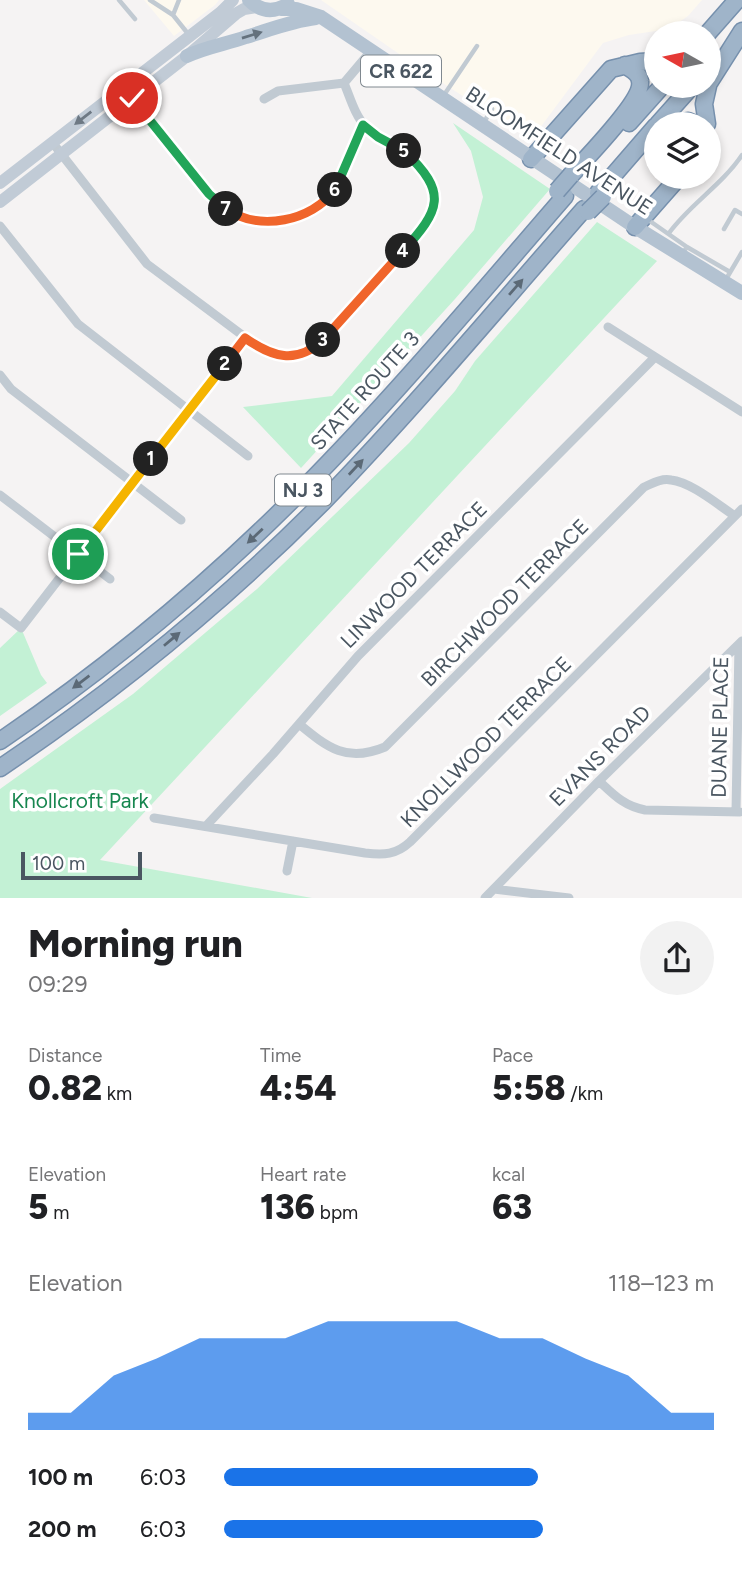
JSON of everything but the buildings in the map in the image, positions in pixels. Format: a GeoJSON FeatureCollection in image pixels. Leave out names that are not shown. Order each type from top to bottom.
{"type":"FeatureCollection","features":[{"type":"Feature","properties":{"kind":"highway"},"geometry":{"type":"LineString","coordinates":[[718,21],[737,0]]}},
{"type":"Feature","properties":{"kind":"highway"},"geometry":{"type":"LineString","coordinates":[[715,21],[725,13]]}},
{"type":"Feature","properties":{"kind":"highway"},"geometry":{"type":"LineString","coordinates":[[721,53],[742,30]]}},
{"type":"Feature","properties":{"kind":"highway"},"geometry":{"type":"LineString","coordinates":[[721,64],[742,30]]}},
{"type":"Feature","properties":{"kind":"highway"},"geometry":{"type":"LineString","coordinates":[[531,159],[611,69],[644,63]]}},
{"type":"Feature","properties":{"kind":"highway"},"geometry":{"type":"LineString","coordinates":[[575,178],[630,108],[639,91],[639,76],[625,65]]}},
{"type":"Feature","properties":{"kind":"highway","name":"STATE ROUTE 3"},"geometry":{"type":"LineString","coordinates":[[0,741],[85,680],[176,607],[285,508],[346,444],[575,178],[651,98]]}},
{"type":"Feature","properties":{"kind":"highway"},"geometry":{"type":"LineString","coordinates":[[669,112],[681,98]]}},
{"type":"Feature","properties":{"kind":"highway"},"geometry":{"type":"LineString","coordinates":[[600,195],[644,141]]}},
{"type":"Feature","properties":{"kind":"highway"},"geometry":{"type":"LineString","coordinates":[[600,195],[644,152]]}},
{"type":"Feature","properties":{"kind":"highway"},"geometry":{"type":"LineString","coordinates":[[639,222],[668,189]]}},
{"type":"Feature","properties":{"kind":"highway","name":"STATE ROUTE 3"},"geometry":{"type":"LineString","coordinates":[[0,768],[146,661],[279,544],[382,439],[600,195]]}},
{"type":"Feature","properties":{"kind":"main road"},"geometry":{"type":"LineString","coordinates":[[0,183],[233,0]]}},
{"type":"Feature","properties":{"kind":"main road","name":"BLOOMFIELD AVENUE"},"geometry":{"type":"LineString","coordinates":[[306,0],[321,18]]}},
{"type":"Feature","properties":{"kind":"main road"},"geometry":{"type":"LineString","coordinates":[[0,202],[187,57],[238,13],[253,4]]}},
{"type":"Feature","properties":{"kind":"main road","name":"BLOOMFIELD AVENUE"},"geometry":{"type":"LineString","coordinates":[[253,4],[273,10],[287,4],[321,18],[531,159],[727,277],[742,293]]}},
{"type":"Feature","properties":{"kind":"main road"},"geometry":{"type":"LineString","coordinates":[[187,57],[206,47],[298,20],[321,18]]}},
{"type":"Feature","properties":{"kind":"street"},"geometry":{"type":"LineString","coordinates":[[264,99],[278,92],[344,83],[371,51]]}},
{"type":"Feature","properties":{"kind":"street"},"geometry":{"type":"LineString","coordinates":[[52,142],[147,264],[270,354],[300,354],[315,348],[328,336],[431,218],[434,210],[433,191],[419,166],[403,149],[378,137],[363,125],[344,83]]}},
{"type":"Feature","properties":{"kind":"street"},"geometry":{"type":"LineString","coordinates":[[123,87],[209,194],[224,208],[242,216],[268,221],[286,220],[326,201],[336,188],[363,125]]}},
{"type":"Feature","properties":{"kind":"street"},"geometry":{"type":"LineString","coordinates":[[0,226],[78,324],[248,456]]}},
{"type":"Feature","properties":{"kind":"street"},"geometry":{"type":"LineString","coordinates":[[608,327],[742,411]]}},
{"type":"Feature","properties":{"kind":"street"},"geometry":{"type":"LineString","coordinates":[[0,612],[21,628],[245,338]]}},
{"type":"Feature","properties":{"kind":"street","name":"LINWOOD TERRACE"},"geometry":{"type":"LineString","coordinates":[[206,826],[358,656],[655,357]]}},
{"type":"Feature","properties":{"kind":"street"},"geometry":{"type":"LineString","coordinates":[[0,376],[11,389],[181,520]]}},
{"type":"Feature","properties":{"kind":"street","name":"BIRCHWOOD TERRACE"},"geometry":{"type":"LineString","coordinates":[[299,724],[324,744],[342,752],[363,753],[385,747],[644,486],[673,480],[735,516]]}},
{"type":"Feature","properties":{"kind":"street"},"geometry":{"type":"LineString","coordinates":[[0,495],[110,579]]}},
{"type":"Feature","properties":{"kind":"street","name":"KNOLLWOOD TERRACE"},"geometry":{"type":"LineString","coordinates":[[154,818],[381,855],[390,855],[404,848],[742,509]]}},
{"type":"Feature","properties":{"kind":"street","name":"EVANS ROAD"},"geometry":{"type":"LineString","coordinates":[[485,898],[599,781],[741,642]]}},
{"type":"Feature","properties":{"kind":"street","name":"DUANE PLACE"},"geometry":{"type":"LineString","coordinates":[[739,812],[741,642]]}},
{"type":"Feature","properties":{"kind":"street"},"geometry":{"type":"LineString","coordinates":[[599,781],[631,808],[739,812]]}},
{"type":"Feature","properties":{"kind":"street"},"geometry":{"type":"LineString","coordinates":[[287,871],[293,841]]}},
{"type":"Feature","properties":{"kind":"street"},"geometry":{"type":"LineString","coordinates":[[494,889],[569,898]]}},
{"type":"Feature","properties":{"kind":"lane"},"geometry":{"type":"LineString","coordinates":[[119,0],[135,19]]}},
{"type":"Feature","properties":{"kind":"lane"},"geometry":{"type":"LineString","coordinates":[[150,0],[173,15],[190,36]]}},
{"type":"Feature","properties":{"kind":"lane"},"geometry":{"type":"LineString","coordinates":[[173,15],[178,0]]}},
{"type":"Feature","properties":{"kind":"lane"},"geometry":{"type":"LineString","coordinates":[[441,99],[477,46]]}},
{"type":"Feature","properties":{"kind":"lane"},"geometry":{"type":"LineString","coordinates":[[482,126],[492,109]]}},
{"type":"Feature","properties":{"kind":"lane"},"geometry":{"type":"LineString","coordinates":[[669,233],[679,219],[731,171],[742,155]]}},
{"type":"Feature","properties":{"kind":"lane"},"geometry":{"type":"LineString","coordinates":[[724,229],[735,210],[742,214]]}},
{"type":"Feature","properties":{"kind":"lane"},"geometry":{"type":"LineString","coordinates":[[639,222],[669,233],[684,251]]}},
{"type":"Feature","properties":{"kind":"lane"},"geometry":{"type":"LineString","coordinates":[[727,277],[742,252]]}},
{"type":"Feature","properties":{"kind":"shaded area"},"geometry":{"type":"Polygon","coordinates":[[[144,0],[219,0],[174,36],[144,0]]]}},
{"type":"Feature","properties":{"kind":"shaded area"},"geometry":{"type":"Polygon","coordinates":[[[321,0],[702,0],[681,21],[644,21],[644,33],[603,43],[531,140],[321,0]]]}},
{"type":"Feature","properties":{"kind":"green space"},"geometry":{"type":"Polygon","coordinates":[[[453,123],[550,189],[455,299],[301,468],[243,407],[332,396],[474,230],[483,197],[471,151],[453,123]]]}},
{"type":"Feature","properties":{"kind":"green space","name":"Knollcroft Park"},"geometry":{"type":"Polygon","coordinates":[[[597,222],[657,261],[100,860],[312,898],[0,898],[0,789],[133,694],[257,589],[409,443],[455,391],[475,361],[597,222]]]}},
{"type":"Feature","properties":{"kind":"green space"},"geometry":{"type":"Polygon","coordinates":[[[21,628],[47,683],[0,716],[0,648],[21,628]]]}},
{"type":"Feature","properties":{"kind":"route"},"geometry":{"type":"LineString","coordinates":[[78,554],[245,338],[270,354],[292,356],[315,348],[424,228],[434,210],[433,191],[419,166],[403,149],[378,137],[363,125],[342,176],[326,201],[286,220],[251,219],[232,213],[209,194],[132,98]]}}]}
